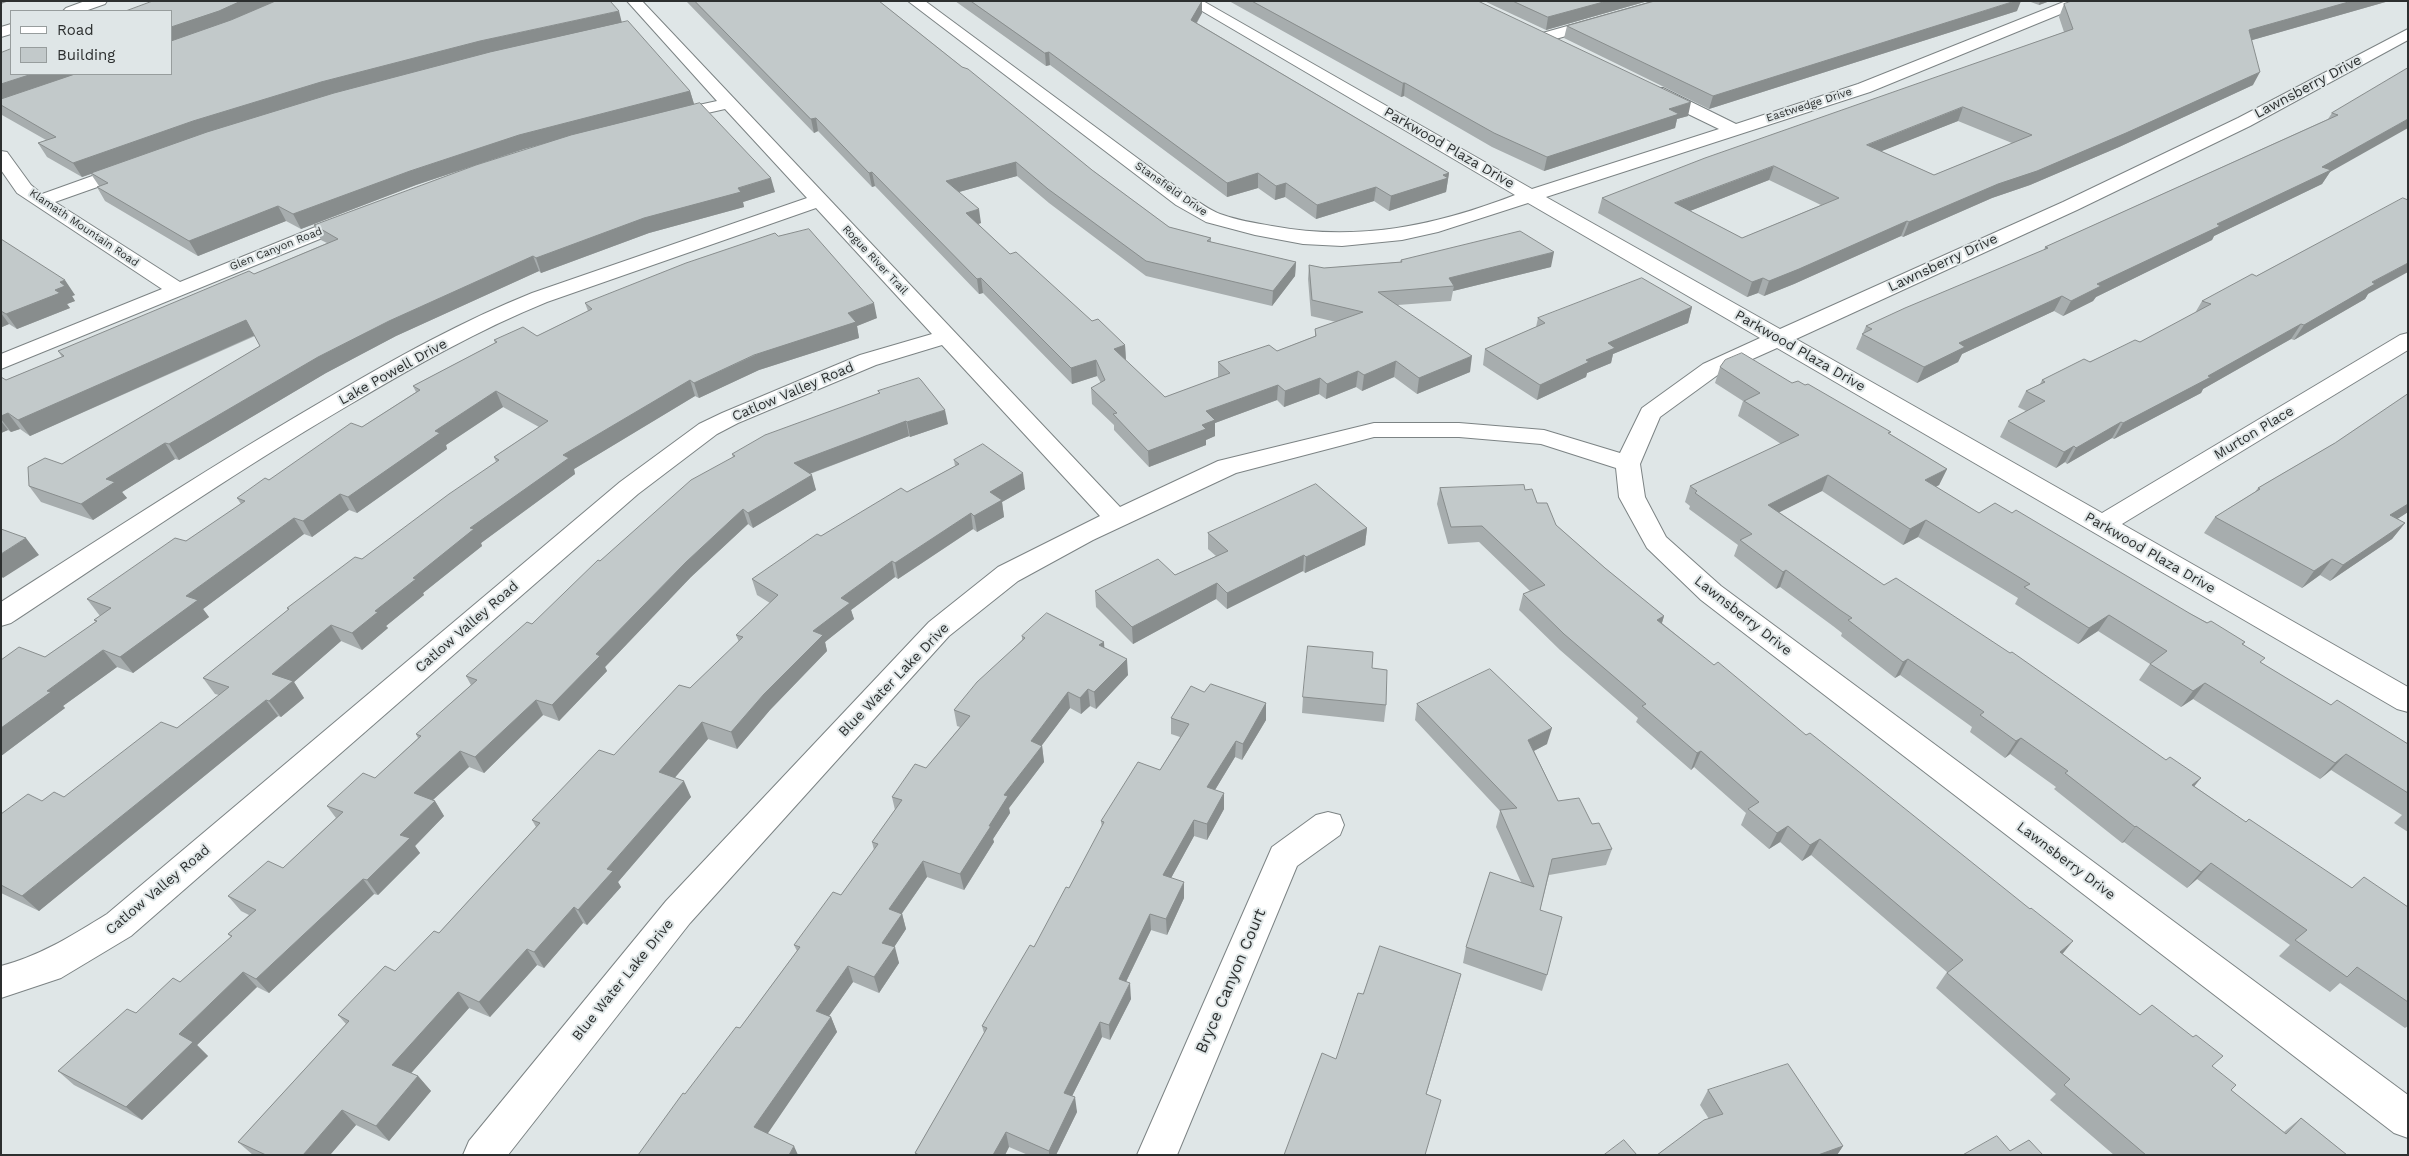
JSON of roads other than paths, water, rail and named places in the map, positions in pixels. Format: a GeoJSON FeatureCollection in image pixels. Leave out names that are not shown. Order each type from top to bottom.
{"type":"FeatureCollection","features":[{"type":"Feature","properties":{"kind":"street"},"geometry":{"type":"LineString","coordinates":[[74,10],[100,1]]}},
{"type":"Feature","properties":{"kind":"street","name":"Rogue River Trail"},"geometry":{"type":"LineString","coordinates":[[634,1],[646,25],[729,103],[1117,519]]}},
{"type":"Feature","properties":{"kind":"street","name":"Stansfield Drive"},"geometry":{"type":"LineString","coordinates":[[915,1],[1183,200],[1213,218],[1255,229],[1303,238],[1342,240],[1402,234],[1438,226],[1501,207],[1532,195]]}},
{"type":"Feature","properties":{"kind":"street","name":"Parkwood Plaza Drive"},"geometry":{"type":"LineString","coordinates":[[1192,1],[2408,701]]}},
{"type":"Feature","properties":{"kind":"street"},"geometry":{"type":"LineString","coordinates":[[1546,37],[1674,1]]}},
{"type":"Feature","properties":{"kind":"street","name":"Eastwedge Drive"},"geometry":{"type":"LineString","coordinates":[[1532,195],[1864,88],[2080,1]]}},
{"type":"Feature","properties":{"kind":"street"},"geometry":{"type":"LineString","coordinates":[[2023,7],[2048,15]]}},
{"type":"Feature","properties":{"kind":"street"},"geometry":{"type":"LineString","coordinates":[[1528,29],[1563,45]]}},
{"type":"Feature","properties":{"kind":"street","name":"Lawnsberry Drive"},"geometry":{"type":"LineString","coordinates":[[2408,34],[2236,126],[2070,206],[1712,369],[1650,413],[1628,464],[1632,497],[1656,542],[1710,593],[2408,1119]]}},
{"type":"Feature","properties":{"kind":"street"},"geometry":{"type":"LineString","coordinates":[[1644,85],[1732,129]]}},
{"type":"Feature","properties":{"kind":"street"},"geometry":{"type":"LineString","coordinates":[[651,121],[729,103]]}},
{"type":"Feature","properties":{"kind":"street","name":"Klamath Mountain Road"},"geometry":{"type":"LineString","coordinates":[[1,156],[24,189],[40,202],[177,289]]}},
{"type":"Feature","properties":{"kind":"street"},"geometry":{"type":"LineString","coordinates":[[40,202],[143,164]]}},
{"type":"Feature","properties":{"kind":"street","name":"Lake Powell Drive"},"geometry":{"type":"LineString","coordinates":[[1,616],[267,444],[434,348],[499,315],[558,291],[704,238],[820,200]]}},
{"type":"Feature","properties":{"kind":"street","name":"Glen Canyon Road"},"geometry":{"type":"LineString","coordinates":[[1,362],[177,289],[374,211]]}},
{"type":"Feature","properties":{"kind":"street","name":"Catlow Valley Road"},"geometry":{"type":"LineString","coordinates":[[11,980],[76,953],[119,925],[629,488],[708,429],[868,360],[947,337]]}},
{"type":"Feature","properties":{"kind":"street","name":"Murton Place"},"geometry":{"type":"LineString","coordinates":[[2101,525],[2408,340]]}},
{"type":"Feature","properties":{"kind":"street","name":"Blue Water Lake Drive"},"geometry":{"type":"LineString","coordinates":[[483,1155],[678,912],[939,629],[1008,574],[1117,519],[1227,467],[1374,430],[1459,430],[1544,437],[1628,464]]}},
{"type":"Feature","properties":{"kind":"street","name":"Bryce Canyon Court"},"geometry":{"type":"LineString","coordinates":[[1157,1155],[1284,857],[1328,825]]}}]}
